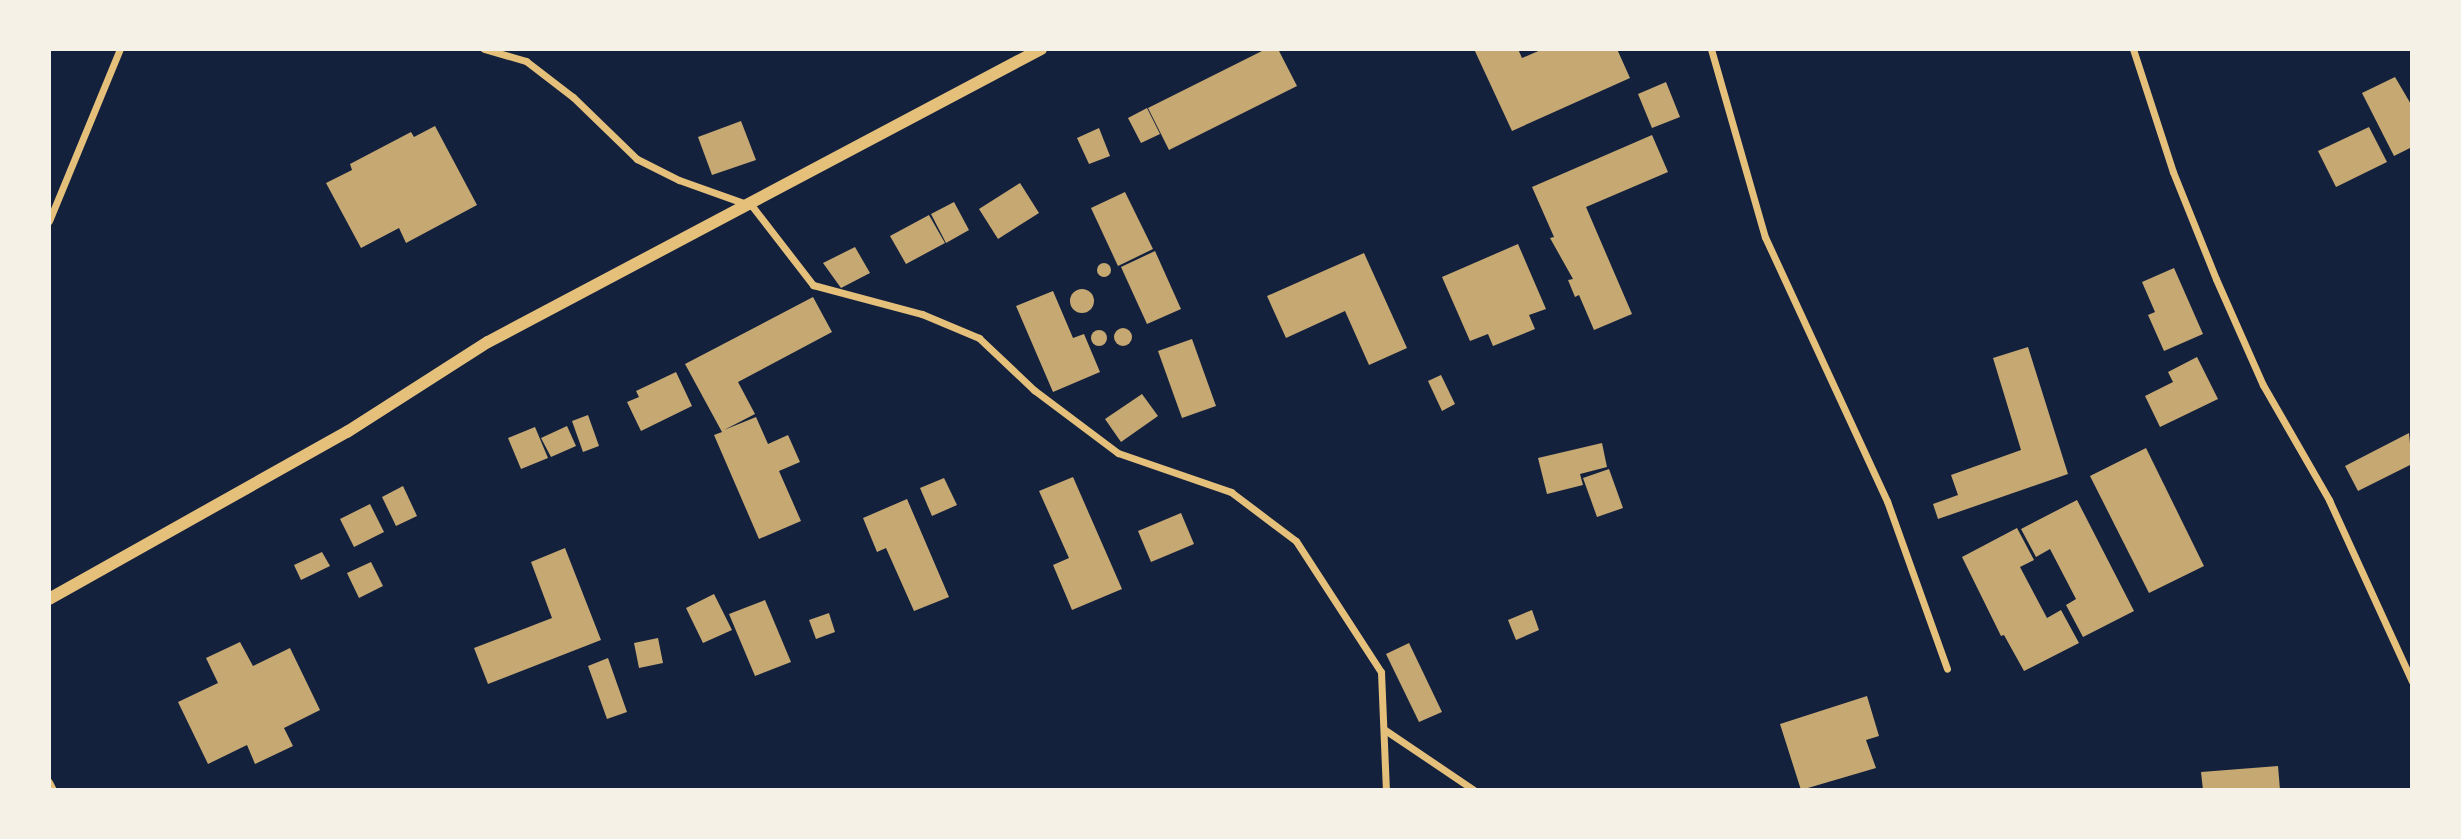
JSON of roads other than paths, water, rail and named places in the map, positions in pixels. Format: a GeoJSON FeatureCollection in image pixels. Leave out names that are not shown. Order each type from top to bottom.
{"type":"FeatureCollection","features":[{"type":"Feature","properties":{"kind":"street"},"geometry":{"type":"LineString","coordinates":[[49,221],[120,49]]}},
{"type":"Feature","properties":{"kind":"street"},"geometry":{"type":"LineString","coordinates":[[484,49],[526,61],[573,97],[637,159],[679,180],[752,206],[813,285],[922,314],[979,338],[1034,390],[1118,453],[1231,492],[1296,541],[1381,672],[1386,790]]}},
{"type":"Feature","properties":{"kind":"street"},"geometry":{"type":"LineString","coordinates":[[49,599],[348,432],[488,342],[752,206],[1041,49]]}},
{"type":"Feature","properties":{"kind":"street"},"geometry":{"type":"LineString","coordinates":[[1711,49],[1765,237],[1887,501],[1947,669]]}},
{"type":"Feature","properties":{"kind":"street"},"geometry":{"type":"LineString","coordinates":[[2133,49],[2173,172],[2216,279],[2263,385],[2329,500],[2412,681]]}},
{"type":"Feature","properties":{"kind":"street"},"geometry":{"type":"LineString","coordinates":[[1385,730],[1474,790]]}},
{"type":"Feature","properties":{"kind":"street"},"geometry":{"type":"LineString","coordinates":[[49,782],[53,790]]}}]}
